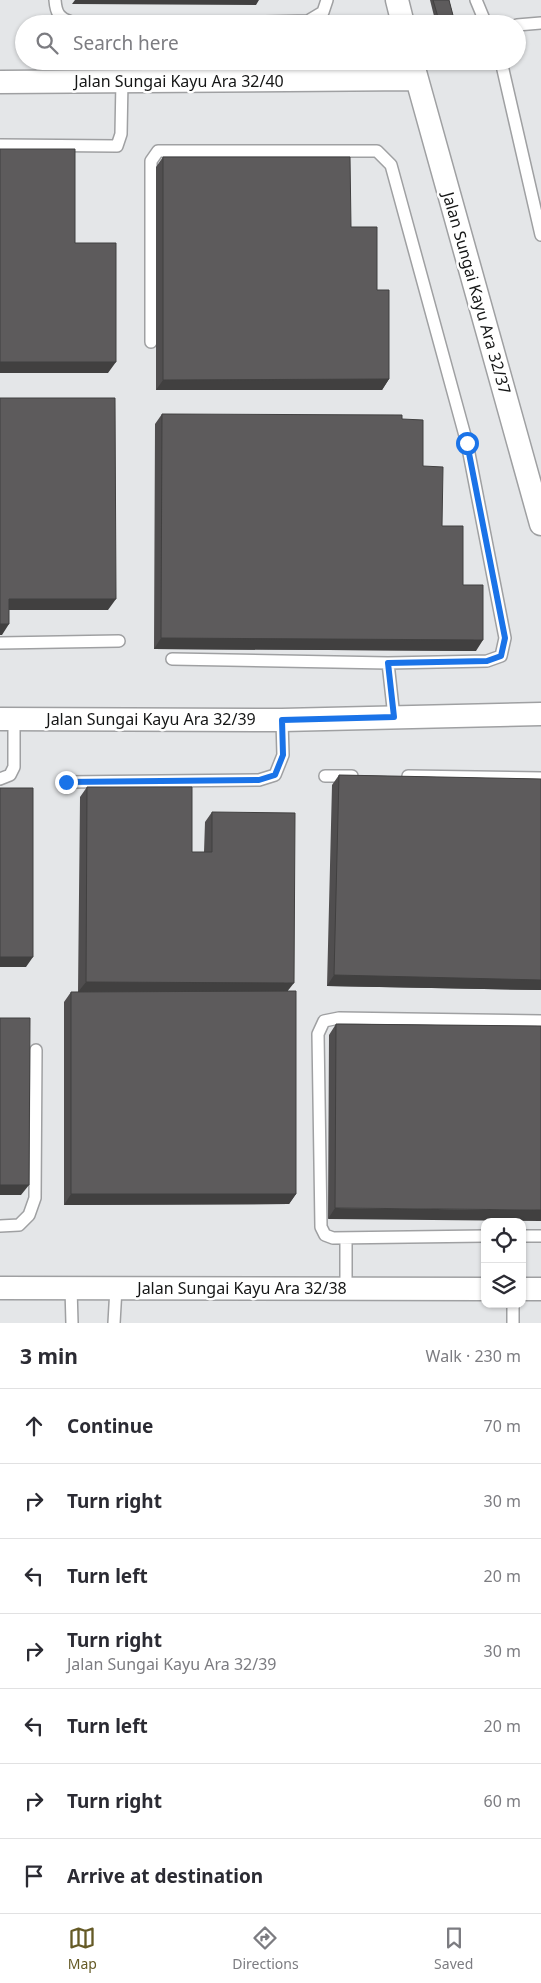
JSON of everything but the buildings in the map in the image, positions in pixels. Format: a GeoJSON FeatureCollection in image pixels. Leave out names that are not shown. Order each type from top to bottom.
{"type":"FeatureCollection","features":[{"type":"Feature","properties":{"kind":"street"},"geometry":{"type":"LineString","coordinates":[[397,0],[401,15]]}},
{"type":"Feature","properties":{"kind":"street","name":"Jalan Sungai Kayu Ara 32/40"},"geometry":{"type":"LineString","coordinates":[[0,82],[122,81],[212,71],[415,70]]}},
{"type":"Feature","properties":{"kind":"street","name":"Jalan Sungai Kayu Ara 32/37"},"geometry":{"type":"LineString","coordinates":[[415,70],[541,524]]}},
{"type":"Feature","properties":{"kind":"street","name":"Jalan Sungai Kayu Ara 32/39"},"geometry":{"type":"LineString","coordinates":[[7,719],[282,720],[541,714]]}},
{"type":"Feature","properties":{"kind":"street","name":"Jalan Sungai Kayu Ara 32/38"},"geometry":{"type":"LineString","coordinates":[[0,1288],[481,1289]]}},
{"type":"Feature","properties":{"kind":"street"},"geometry":{"type":"LineString","coordinates":[[526,1289],[541,1289]]}},
{"type":"Feature","properties":{"kind":"lane"},"geometry":{"type":"LineString","coordinates":[[55,0],[58,15]]}},
{"type":"Feature","properties":{"kind":"lane"},"geometry":{"type":"LineString","coordinates":[[318,15],[323,12],[326,0]]}},
{"type":"Feature","properties":{"kind":"lane"},"geometry":{"type":"LineString","coordinates":[[476,0],[482,15]]}},
{"type":"Feature","properties":{"kind":"lane"},"geometry":{"type":"LineString","coordinates":[[526,24],[541,23]]}},
{"type":"Feature","properties":{"kind":"lane"},"geometry":{"type":"LineString","coordinates":[[503,70],[541,235]]}},
{"type":"Feature","properties":{"kind":"lane"},"geometry":{"type":"LineString","coordinates":[[0,145],[116,146],[121,134],[122,81]]}},
{"type":"Feature","properties":{"kind":"lane"},"geometry":{"type":"LineString","coordinates":[[151,342],[151,161],[158,151],[378,151],[391,165],[467,443],[505,638],[501,656],[487,661],[388,663],[172,660]]}},
{"type":"Feature","properties":{"kind":"lane"},"geometry":{"type":"LineString","coordinates":[[0,644],[119,641]]}},
{"type":"Feature","properties":{"kind":"lane"},"geometry":{"type":"LineString","coordinates":[[388,663],[394,717]]}},
{"type":"Feature","properties":{"kind":"lane"},"geometry":{"type":"LineString","coordinates":[[0,779],[10,775],[14,767],[7,719]]}},
{"type":"Feature","properties":{"kind":"lane"},"geometry":{"type":"LineString","coordinates":[[66,782],[259,780],[275,775],[283,755],[282,720]]}},
{"type":"Feature","properties":{"kind":"lane"},"geometry":{"type":"LineString","coordinates":[[325,776],[364,776]]}},
{"type":"Feature","properties":{"kind":"lane"},"geometry":{"type":"LineString","coordinates":[[393,776],[541,778]]}},
{"type":"Feature","properties":{"kind":"lane"},"geometry":{"type":"LineString","coordinates":[[481,1236],[333,1238],[325,1235],[321,1227],[318,1034],[324,1021],[338,1018],[541,1021]]}},
{"type":"Feature","properties":{"kind":"lane"},"geometry":{"type":"LineString","coordinates":[[0,1226],[18,1225],[29,1215],[35,1198],[36,1050]]}},
{"type":"Feature","properties":{"kind":"lane"},"geometry":{"type":"LineString","coordinates":[[526,1236],[541,1236]]}},
{"type":"Feature","properties":{"kind":"lane"},"geometry":{"type":"LineString","coordinates":[[346,1238],[346,1289]]}},
{"type":"Feature","properties":{"kind":"lane"},"geometry":{"type":"LineString","coordinates":[[71,1288],[72,1323]]}},
{"type":"Feature","properties":{"kind":"lane"},"geometry":{"type":"LineString","coordinates":[[114,1323],[116,1288]]}},
{"type":"Feature","properties":{"kind":"lane"},"geometry":{"type":"LineString","coordinates":[[513,1308],[513,1323]]}},
{"type":"Feature","properties":{"kind":"route"},"geometry":{"type":"LineString","coordinates":[[66,782],[220,782],[259,780],[275,775],[283,755],[282,720],[394,717],[388,663],[487,661],[501,656],[505,638],[467,443]]}}]}
